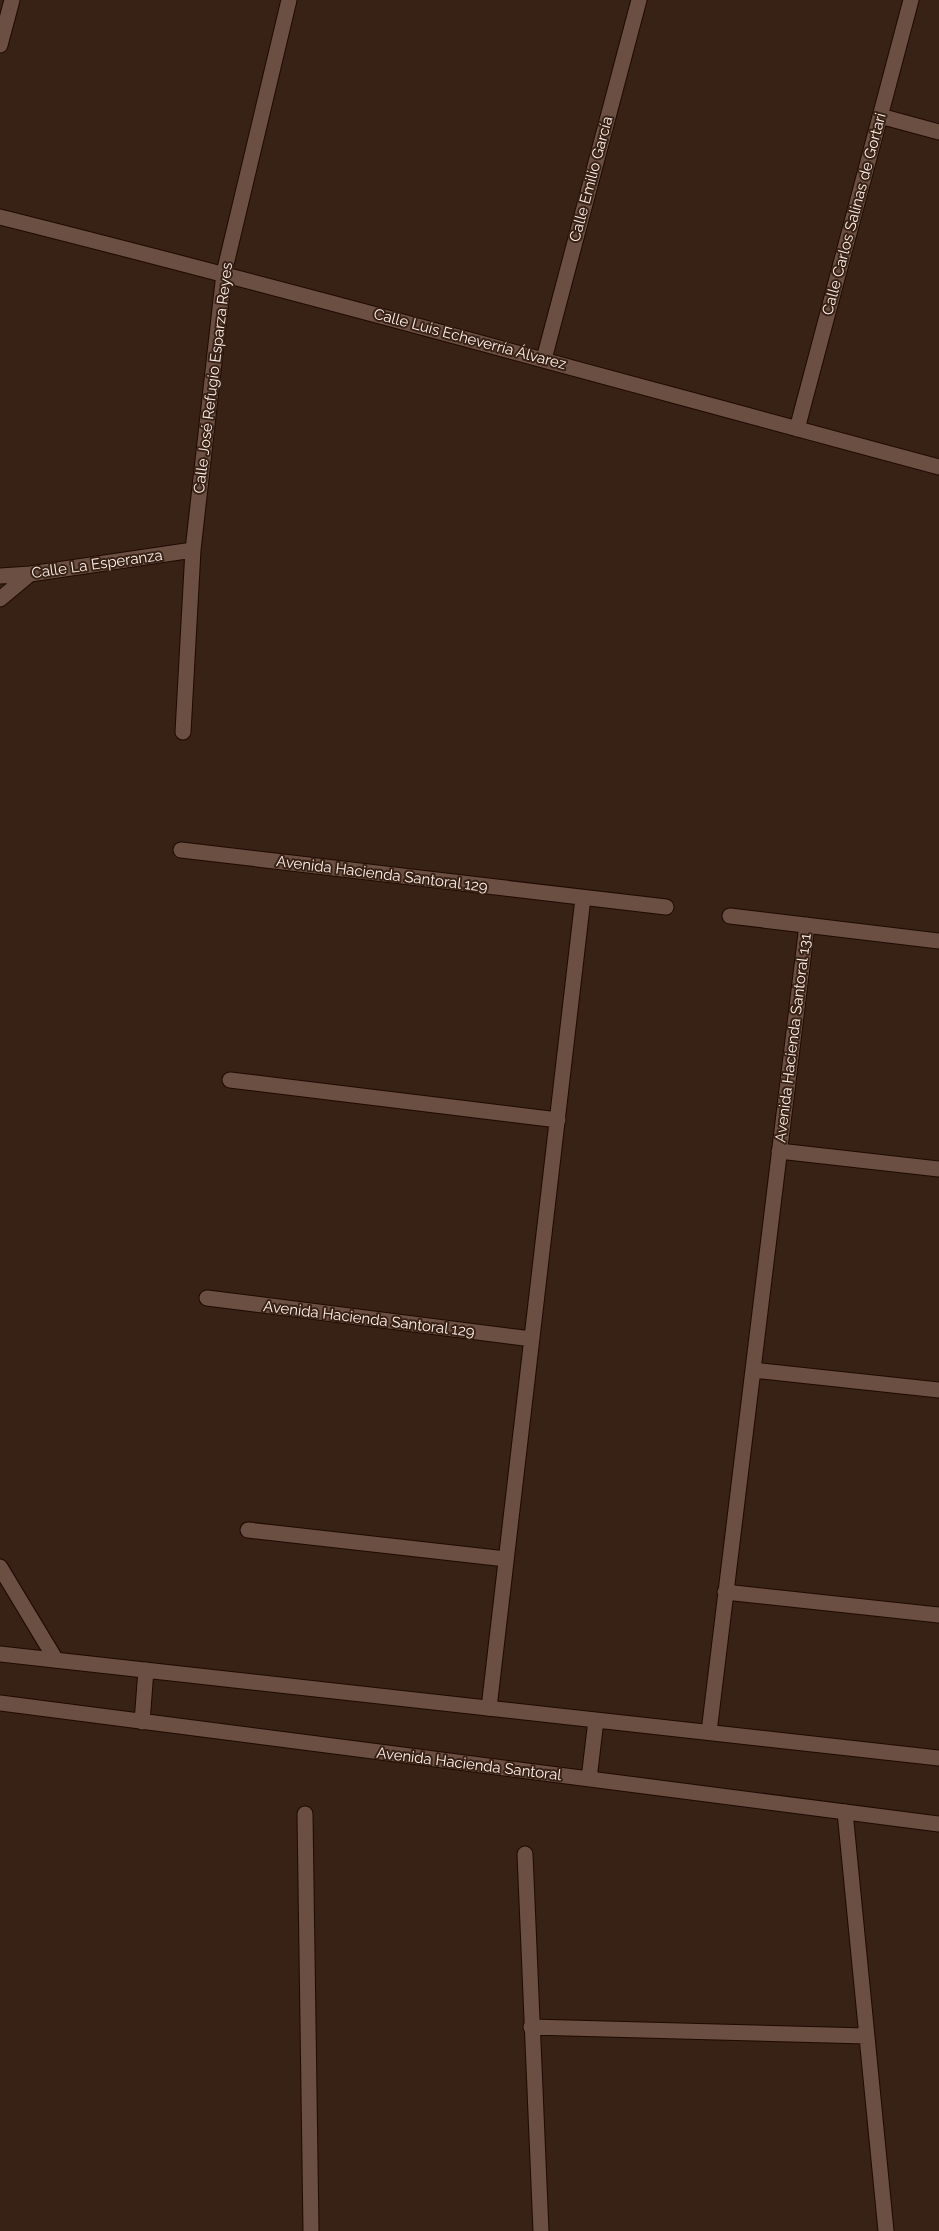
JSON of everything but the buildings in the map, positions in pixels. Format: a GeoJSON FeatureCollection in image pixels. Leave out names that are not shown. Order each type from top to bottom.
{"type":"FeatureCollection","features":[{"type":"Feature","properties":{"kind":"street"},"geometry":{"type":"LineString","coordinates":[[0,45],[12,0]]}},
{"type":"Feature","properties":{"kind":"street","name":"Calle José Refugio Esparza Reyes"},"geometry":{"type":"LineString","coordinates":[[182,732],[194,550],[224,274],[289,0]]}},
{"type":"Feature","properties":{"kind":"street","name":"Calle Emilio García"},"geometry":{"type":"LineString","coordinates":[[544,359],[639,0]]}},
{"type":"Feature","properties":{"kind":"street","name":"Calle Carlos Salinas de Gortari"},"geometry":{"type":"LineString","coordinates":[[797,429],[910,0]]}},
{"type":"Feature","properties":{"kind":"street"},"geometry":{"type":"LineString","coordinates":[[880,116],[939,132]]}},
{"type":"Feature","properties":{"kind":"street","name":"Calle Luis Echeverría Álvarez"},"geometry":{"type":"LineString","coordinates":[[0,217],[544,359],[939,467]]}},
{"type":"Feature","properties":{"kind":"street","name":"Calle La Esperanza"},"geometry":{"type":"LineString","coordinates":[[0,576],[30,574],[194,550]]}},
{"type":"Feature","properties":{"kind":"street"},"geometry":{"type":"LineString","coordinates":[[0,599],[30,574]]}},
{"type":"Feature","properties":{"kind":"street","name":"Avenida Hacienda Santoral 129"},"geometry":{"type":"LineString","coordinates":[[182,850],[666,908]]}},
{"type":"Feature","properties":{"kind":"street"},"geometry":{"type":"LineString","coordinates":[[489,1708],[583,898]]}},
{"type":"Feature","properties":{"kind":"street","name":"Avenida Hacienda Santoral 131"},"geometry":{"type":"LineString","coordinates":[[730,916],[939,941]]}},
{"type":"Feature","properties":{"kind":"street","name":"Avenida Hacienda Santoral 131"},"geometry":{"type":"LineString","coordinates":[[709,1732],[807,925]]}},
{"type":"Feature","properties":{"kind":"street"},"geometry":{"type":"LineString","coordinates":[[230,1080],[558,1120]]}},
{"type":"Feature","properties":{"kind":"street","name":"Avenida Hacienda Santoral 131"},"geometry":{"type":"LineString","coordinates":[[780,1151],[939,1169]]}},
{"type":"Feature","properties":{"kind":"street","name":"Avenida Hacienda Santoral 129"},"geometry":{"type":"LineString","coordinates":[[207,1298],[532,1339]]}},
{"type":"Feature","properties":{"kind":"street"},"geometry":{"type":"LineString","coordinates":[[752,1370],[939,1390]]}},
{"type":"Feature","properties":{"kind":"street"},"geometry":{"type":"LineString","coordinates":[[248,1530],[506,1559]]}},
{"type":"Feature","properties":{"kind":"street"},"geometry":{"type":"LineString","coordinates":[[0,1567],[56,1660]]}},
{"type":"Feature","properties":{"kind":"street"},"geometry":{"type":"LineString","coordinates":[[725,1592],[939,1615]]}},
{"type":"Feature","properties":{"kind":"street"},"geometry":{"type":"LineString","coordinates":[[0,1654],[939,1758]]}},
{"type":"Feature","properties":{"kind":"street"},"geometry":{"type":"LineString","coordinates":[[142,1722],[146,1670]]}},
{"type":"Feature","properties":{"kind":"street","name":"Avenida Hacienda Santoral"},"geometry":{"type":"LineString","coordinates":[[0,1703],[939,1824]]}},
{"type":"Feature","properties":{"kind":"street"},"geometry":{"type":"LineString","coordinates":[[589,1779],[596,1720]]}},
{"type":"Feature","properties":{"kind":"street"},"geometry":{"type":"LineString","coordinates":[[845,1812],[886,2231]]}},
{"type":"Feature","properties":{"kind":"street"},"geometry":{"type":"LineString","coordinates":[[306,1814],[310,2231]]}},
{"type":"Feature","properties":{"kind":"street"},"geometry":{"type":"LineString","coordinates":[[525,1854],[540,2231]]}},
{"type":"Feature","properties":{"kind":"street"},"geometry":{"type":"LineString","coordinates":[[531,2027],[867,2036]]}}]}
